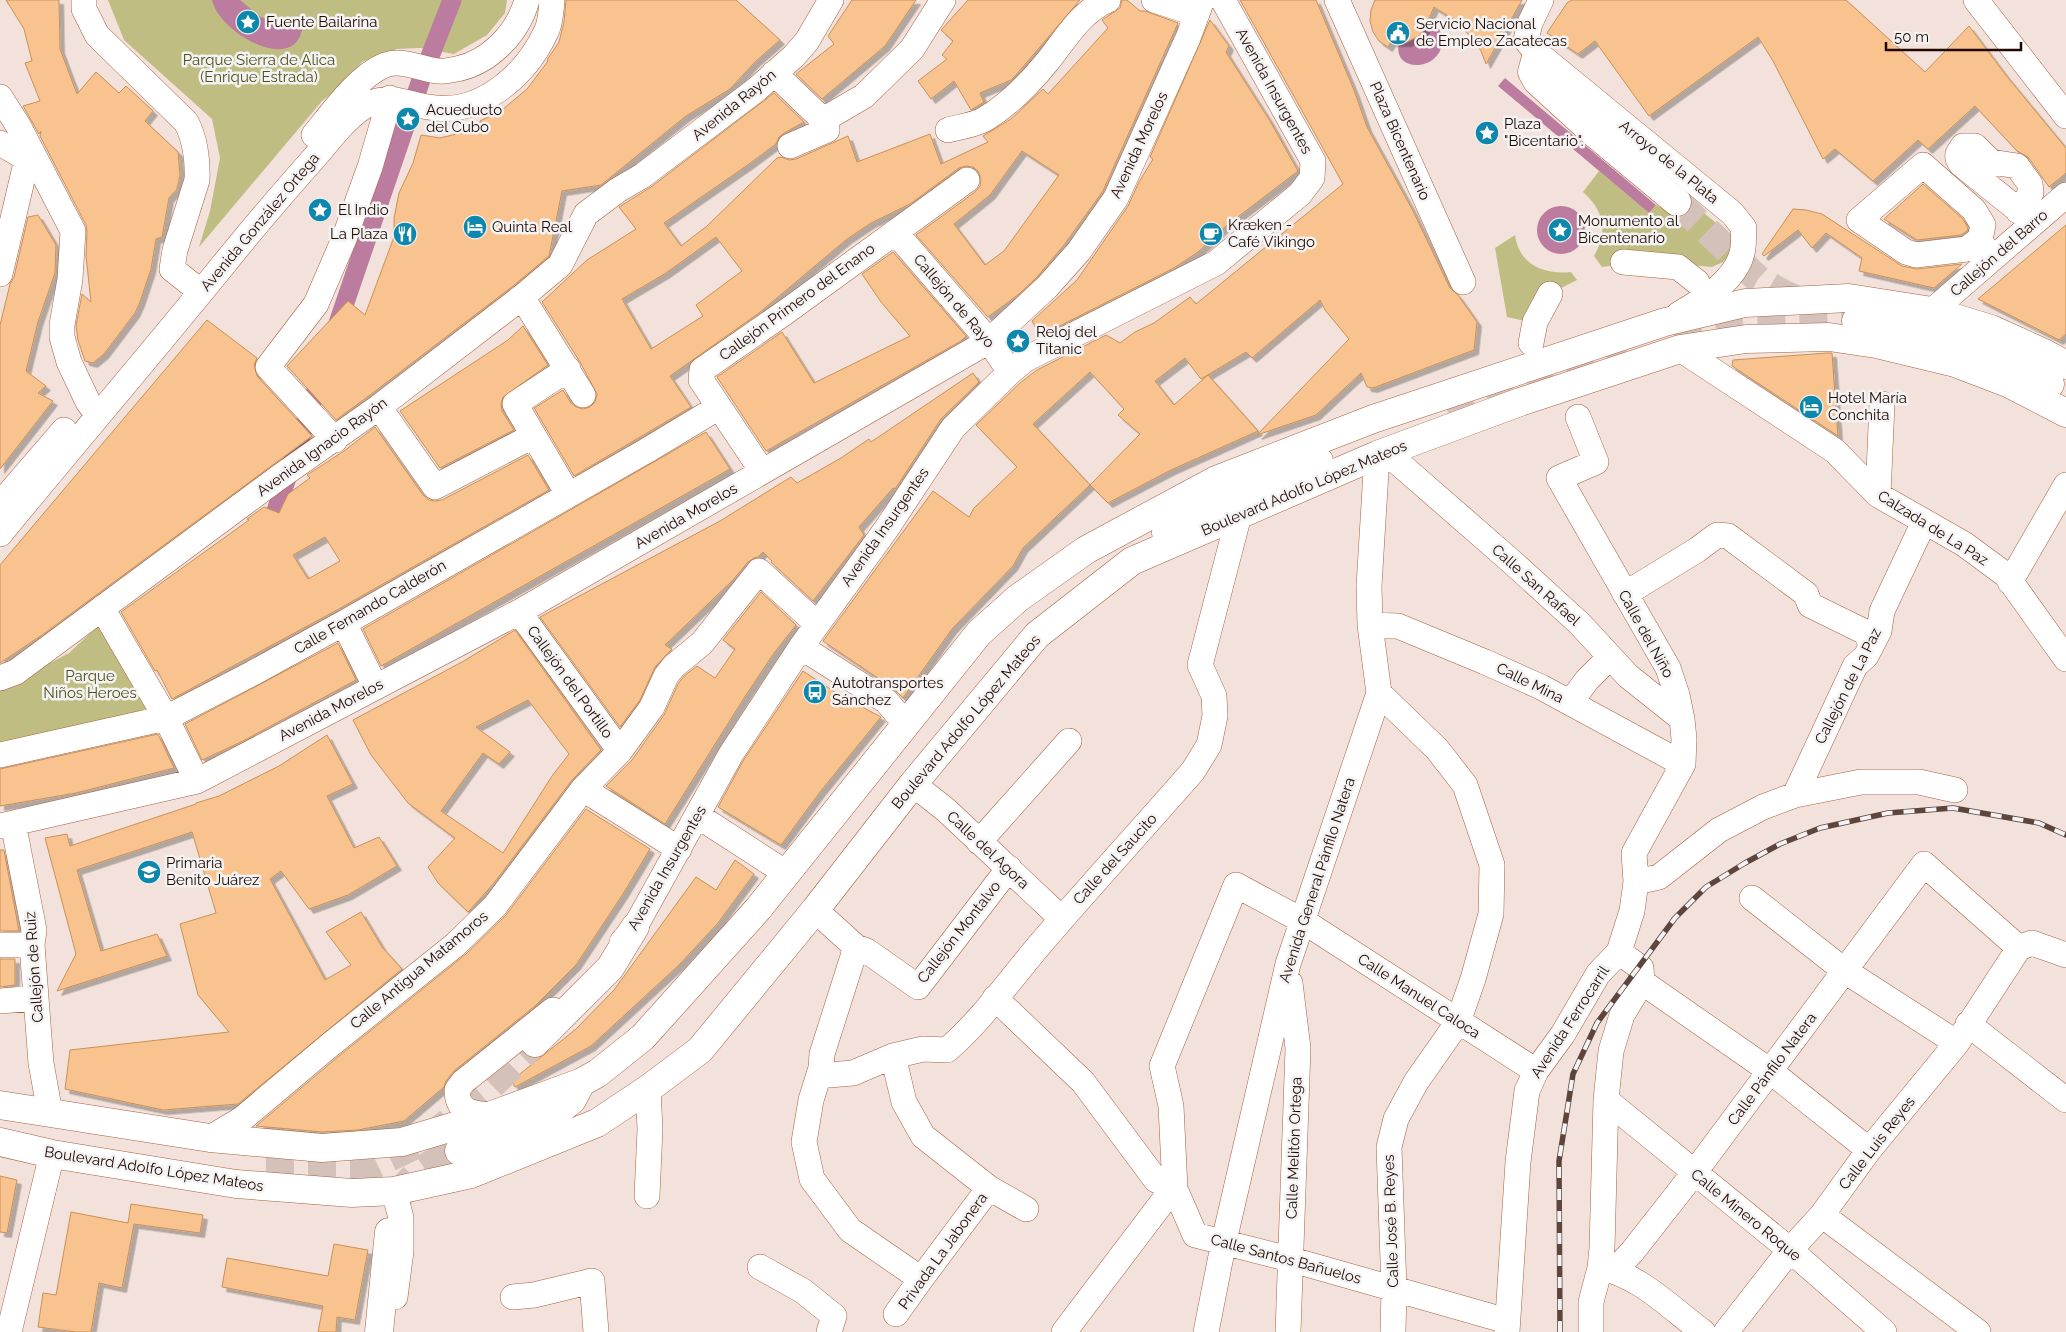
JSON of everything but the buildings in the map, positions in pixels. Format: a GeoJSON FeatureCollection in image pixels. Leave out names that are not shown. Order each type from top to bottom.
{"type":"FeatureCollection","features":[{"type":"Feature","properties":{"kind":"main road"},"geometry":{"type":"LineString","coordinates":[[1537,53],[1532,72],[1536,81],[1594,133],[1677,202]]}},
{"type":"Feature","properties":{"kind":"main road"},"geometry":{"type":"LineString","coordinates":[[0,1104],[210,1138],[322,1148],[402,1142],[492,1115],[582,1082],[598,1073],[643,1037],[758,909],[979,632],[1017,599],[1086,550],[1216,480],[1373,419],[1665,322],[1745,303],[1849,298],[1932,311],[1991,329],[2066,365]]}},
{"type":"Feature","properties":{"kind":"main road"},"geometry":{"type":"LineString","coordinates":[[1856,321],[1960,344],[2012,363],[2050,384],[2066,398]]}},
{"type":"Feature","properties":{"kind":"main road","name":"Boulevard Adolfo López Mateos"},"geometry":{"type":"LineString","coordinates":[[0,1141],[52,1154],[236,1184],[352,1193],[394,1191],[471,1174],[597,1123],[648,1089],[700,1050],[815,910],[913,784],[1037,635],[1132,561],[1382,454],[1520,402],[1680,349],[1746,339],[1829,337],[1876,344],[1955,363],[2010,384],[2066,413]]}},
{"type":"Feature","properties":{"kind":"main road"},"geometry":{"type":"LineString","coordinates":[[1132,561],[1193,514],[1234,494],[1448,413]]}},
{"type":"Feature","properties":{"kind":"main road"},"geometry":{"type":"LineString","coordinates":[[535,1043],[610,968],[636,927]]}},
{"type":"Feature","properties":{"kind":"main road"},"geometry":{"type":"LineString","coordinates":[[459,1151],[552,1116],[572,1100],[582,1082]]}},
{"type":"Feature","properties":{"kind":"main road"},"geometry":{"type":"LineString","coordinates":[[0,1141],[44,1134],[217,1164],[266,1169]]}},
{"type":"Feature","properties":{"kind":"main road"},"geometry":{"type":"LineString","coordinates":[[379,1332],[389,1232]]}},
{"type":"Feature","properties":{"kind":"street"},"geometry":{"type":"LineString","coordinates":[[84,0],[84,9],[97,35],[186,122],[191,132],[197,169],[196,180],[175,250],[172,269],[195,287]]}},
{"type":"Feature","properties":{"kind":"street","name":"Avenida González Ortega"},"geometry":{"type":"LineString","coordinates":[[0,534],[93,409],[195,287],[337,108],[365,78],[386,65],[405,63],[440,72],[465,67],[484,60],[498,48],[523,13],[527,0]]}},
{"type":"Feature","properties":{"kind":"street"},"geometry":{"type":"LineString","coordinates":[[335,440],[268,367],[316,304],[344,239],[390,98],[435,108],[456,108],[470,105],[488,97],[530,60],[547,30],[552,0]]}},
{"type":"Feature","properties":{"kind":"street","name":"Avenida Rayón"},"geometry":{"type":"LineString","coordinates":[[618,190],[657,165],[757,89],[794,56],[807,41],[831,0]]}},
{"type":"Feature","properties":{"kind":"street"},"geometry":{"type":"LineString","coordinates":[[948,130],[983,120],[1022,89],[1047,62],[1070,31],[1096,5],[1108,0]]}},
{"type":"Feature","properties":{"kind":"street"},"geometry":{"type":"LineString","coordinates":[[1154,0],[1200,7]]}},
{"type":"Feature","properties":{"kind":"street","name":"Avenida Insurgentes"},"geometry":{"type":"LineString","coordinates":[[492,1115],[468,1111],[460,1104],[457,1090],[463,1082],[544,1018],[636,927],[731,754],[801,647],[887,528],[953,428],[1010,372],[1026,359],[1216,263],[1300,194],[1312,178],[1313,161],[1223,0]]}},
{"type":"Feature","properties":{"kind":"street","name":"Plaza Bicentenario"},"geometry":{"type":"LineString","coordinates":[[1337,0],[1463,282]]}},
{"type":"Feature","properties":{"kind":"street","name":"Arroyo de la Plata"},"geometry":{"type":"LineString","coordinates":[[1541,0],[1530,23],[1526,40],[1537,53],[1732,214],[1744,228],[1743,249],[1736,266],[1722,285],[1705,299],[1665,322]]}},
{"type":"Feature","properties":{"kind":"street"},"geometry":{"type":"LineString","coordinates":[[1976,0],[2066,116]]}},
{"type":"Feature","properties":{"kind":"street"},"geometry":{"type":"LineString","coordinates":[[1983,0],[2066,107]]}},
{"type":"Feature","properties":{"kind":"street"},"geometry":{"type":"LineString","coordinates":[[823,120],[864,96],[912,49],[933,4]]}},
{"type":"Feature","properties":{"kind":"street","name":"Avenida Morelos"},"geometry":{"type":"LineString","coordinates":[[7,824],[197,781],[519,612],[989,342],[1047,287],[1073,258],[1116,198],[1200,7]]}},
{"type":"Feature","properties":{"kind":"street"},"geometry":{"type":"LineString","coordinates":[[774,72],[823,120],[827,130],[790,146]]}},
{"type":"Feature","properties":{"kind":"street"},"geometry":{"type":"LineString","coordinates":[[0,97],[19,127],[33,162],[72,231],[70,279],[62,325],[62,337],[69,362],[93,409]]}},
{"type":"Feature","properties":{"kind":"street","name":"Avenida González Ortega"},"geometry":{"type":"LineString","coordinates":[[195,287],[255,225],[337,132],[361,109],[378,100],[390,98]]}},
{"type":"Feature","properties":{"kind":"street"},"geometry":{"type":"LineString","coordinates":[[0,143],[33,162]]}},
{"type":"Feature","properties":{"kind":"street"},"geometry":{"type":"LineString","coordinates":[[0,274],[33,162]]}},
{"type":"Feature","properties":{"kind":"street"},"geometry":{"type":"LineString","coordinates":[[1924,165],[1974,210],[1983,225],[1985,250],[1967,249],[1916,255],[1906,252],[1860,220],[1924,165]]}},
{"type":"Feature","properties":{"kind":"street","name":"Callejón Primero del Enano"},"geometry":{"type":"LineString","coordinates":[[719,407],[701,380],[702,370],[787,311],[967,180]]}},
{"type":"Feature","properties":{"kind":"street","name":"Avenida Ignacio Rayón"},"geometry":{"type":"LineString","coordinates":[[0,678],[16,672],[278,478],[335,440],[522,297],[560,265],[586,214],[618,190]]}},
{"type":"Feature","properties":{"kind":"street","name":"Callejón del Barro"},"geometry":{"type":"LineString","coordinates":[[1932,311],[1985,250],[2026,216],[2066,195]]}},
{"type":"Feature","properties":{"kind":"street","name":"Callejón de Rayo"},"geometry":{"type":"LineString","coordinates":[[896,232],[989,342],[1010,372]]}},
{"type":"Feature","properties":{"kind":"street"},"geometry":{"type":"LineString","coordinates":[[1623,262],[1678,267],[1697,282]]}},
{"type":"Feature","properties":{"kind":"street"},"geometry":{"type":"LineString","coordinates":[[1531,343],[1535,322],[1550,294]]}},
{"type":"Feature","properties":{"kind":"street"},"geometry":{"type":"LineString","coordinates":[[522,297],[583,394]]}},
{"type":"Feature","properties":{"kind":"street","name":"Calzada de La Paz"},"geometry":{"type":"LineString","coordinates":[[1680,349],[1834,452],[1878,495],[1964,544],[2006,575],[2066,659]]}},
{"type":"Feature","properties":{"kind":"street"},"geometry":{"type":"LineString","coordinates":[[568,369],[515,404],[568,494]]}},
{"type":"Feature","properties":{"kind":"street"},"geometry":{"type":"LineString","coordinates":[[1878,495],[1882,404]]}},
{"type":"Feature","properties":{"kind":"street"},"geometry":{"type":"LineString","coordinates":[[379,407],[435,487],[533,436]]}},
{"type":"Feature","properties":{"kind":"street"},"geometry":{"type":"LineString","coordinates":[[719,407],[762,472]]}},
{"type":"Feature","properties":{"kind":"street","name":"Calle Fernando Calderón"},"geometry":{"type":"LineString","coordinates":[[0,755],[166,718],[254,673],[344,623],[646,451],[719,407]]}},
{"type":"Feature","properties":{"kind":"street","name":"Avenida González Ortega"},"geometry":{"type":"LineString","coordinates":[[0,504],[93,409]]}},
{"type":"Feature","properties":{"kind":"street","name":"Calle del Niño"},"geometry":{"type":"LineString","coordinates":[[1578,417],[1596,462],[1559,478],[1668,668],[1677,695],[1682,719],[1684,739],[1683,764],[1634,853],[1636,882]]}},
{"type":"Feature","properties":{"kind":"street","name":"Avenida General Pánfilo Natera"},"geometry":{"type":"LineString","coordinates":[[1206,1332],[1224,1241],[1288,964],[1379,694],[1370,625],[1369,586],[1382,454]]}},
{"type":"Feature","properties":{"kind":"street","name":"Calle San Rafael"},"geometry":{"type":"LineString","coordinates":[[1382,454],[1532,580],[1579,623],[1628,676],[1682,719]]}},
{"type":"Feature","properties":{"kind":"street"},"geometry":{"type":"LineString","coordinates":[[2010,582],[2066,485]]}},
{"type":"Feature","properties":{"kind":"street","name":"Calle del Saucito"},"geometry":{"type":"LineString","coordinates":[[821,1068],[829,1075],[853,1073],[893,1056],[923,1048],[948,1050],[970,1031],[1062,919],[1193,771],[1209,745],[1215,716],[1214,696],[1200,665],[1239,515]]}},
{"type":"Feature","properties":{"kind":"street","name":"Callejón de La Paz"},"geometry":{"type":"LineString","coordinates":[[1795,795],[1855,666],[1866,656],[1879,632],[1882,611],[1924,522]]}},
{"type":"Feature","properties":{"kind":"street"},"geometry":{"type":"LineString","coordinates":[[1625,594],[1697,550],[1717,535],[1728,536],[1806,594],[1810,605],[1867,632],[1871,647]]}},
{"type":"Feature","properties":{"kind":"street","name":"Calle Antigua Matamoros"},"geometry":{"type":"LineString","coordinates":[[210,1138],[242,1119],[330,1044],[455,945],[495,906],[584,789],[620,751],[652,707],[666,676],[674,666],[702,643],[759,571],[817,624]]}},
{"type":"Feature","properties":{"kind":"street"},"geometry":{"type":"LineString","coordinates":[[102,608],[166,718],[197,781]]}},
{"type":"Feature","properties":{"kind":"street","name":"Callejón del Portillo"},"geometry":{"type":"LineString","coordinates":[[519,612],[620,751]]}},
{"type":"Feature","properties":{"kind":"street"},"geometry":{"type":"LineString","coordinates":[[344,623],[375,686]]}},
{"type":"Feature","properties":{"kind":"street","name":"Calle Mina"},"geometry":{"type":"LineString","coordinates":[[1370,625],[1398,626],[1485,662],[1541,687],[1683,764]]}},
{"type":"Feature","properties":{"kind":"street"},"geometry":{"type":"LineString","coordinates":[[801,647],[886,701],[906,723]]}},
{"type":"Feature","properties":{"kind":"street"},"geometry":{"type":"LineString","coordinates":[[1570,703],[1587,680],[1610,657]]}},
{"type":"Feature","properties":{"kind":"street","name":"Calle José B. Reyes"},"geometry":{"type":"LineString","coordinates":[[1379,694],[1437,748],[1464,785],[1492,865],[1491,914],[1473,979],[1458,1022],[1416,1082],[1396,1119],[1389,1147],[1394,1289],[1393,1332]]}},
{"type":"Feature","properties":{"kind":"street"},"geometry":{"type":"LineString","coordinates":[[979,842],[1069,741]]}},
{"type":"Feature","properties":{"kind":"street"},"geometry":{"type":"LineString","coordinates":[[1636,882],[1659,877],[1720,830],[1763,807],[1795,795],[1862,782],[1919,782],[1955,790]]}},
{"type":"Feature","properties":{"kind":"street","name":"Calle del Agora"},"geometry":{"type":"LineString","coordinates":[[913,784],[946,810],[1062,919]]}},
{"type":"Feature","properties":{"kind":"street"},"geometry":{"type":"LineString","coordinates":[[584,789],[679,849]]}},
{"type":"Feature","properties":{"kind":"street"},"geometry":{"type":"LineString","coordinates":[[698,816],[786,873]]}},
{"type":"Feature","properties":{"kind":"street","name":"Callejón de Ruiz"},"geometry":{"type":"LineString","coordinates":[[7,824],[34,930],[32,945],[41,1063],[50,1113]]}},
{"type":"Feature","properties":{"kind":"street","name":"Calle Pánfilo Natera"},"geometry":{"type":"LineString","coordinates":[[1607,1269],[1632,1252],[1694,1174],[1924,864],[2020,948]]}},
{"type":"Feature","properties":{"kind":"street","name":"Callejón Montalvo"},"geometry":{"type":"LineString","coordinates":[[815,910],[856,947],[867,950],[918,987],[1009,868]]}},
{"type":"Feature","properties":{"kind":"street","name":"Avenida Ferrocarril"},"geometry":{"type":"LineString","coordinates":[[1507,1326],[1518,1162],[1527,1091],[1536,1071],[1563,1034],[1598,974],[1619,952],[1632,911],[1636,882]]}},
{"type":"Feature","properties":{"kind":"street","name":"Calle Manuel Caloca"},"geometry":{"type":"LineString","coordinates":[[1175,1189],[1170,1106],[1162,1066],[1236,885],[1303,921],[1536,1071]]}},
{"type":"Feature","properties":{"kind":"street"},"geometry":{"type":"LineString","coordinates":[[1752,898],[1845,971],[1962,1033],[2066,1100]]}},
{"type":"Feature","properties":{"kind":"street"},"geometry":{"type":"LineString","coordinates":[[2020,948],[2032,942],[2066,955]]}},
{"type":"Feature","properties":{"kind":"street"},"geometry":{"type":"LineString","coordinates":[[0,945],[32,945]]}},
{"type":"Feature","properties":{"kind":"street"},"geometry":{"type":"LineString","coordinates":[[856,947],[822,1054],[821,1068],[811,1100],[804,1142],[812,1179],[850,1230],[920,1279]]}},
{"type":"Feature","properties":{"kind":"street","name":"Calle Luis Reyes"},"geometry":{"type":"LineString","coordinates":[[1726,1332],[1790,1250],[1822,1215],[1869,1150],[1962,1033],[2020,948]]}},
{"type":"Feature","properties":{"kind":"street"},"geometry":{"type":"LineString","coordinates":[[1591,1332],[1591,1302],[1607,1269],[1606,1100],[1611,1051],[1622,1015],[1642,982],[1641,968],[1619,952]]}},
{"type":"Feature","properties":{"kind":"street","name":"Calle Melitón Ortega"},"geometry":{"type":"LineString","coordinates":[[1288,964],[1298,1048],[1289,1259],[1288,1332]]}},
{"type":"Feature","properties":{"kind":"street"},"geometry":{"type":"LineString","coordinates":[[1642,982],[1770,1071],[1869,1150]]}},
{"type":"Feature","properties":{"kind":"street"},"geometry":{"type":"LineString","coordinates":[[0,1001],[36,998]]}},
{"type":"Feature","properties":{"kind":"street"},"geometry":{"type":"LineString","coordinates":[[996,998],[1083,1082],[1156,1180],[1175,1189],[1161,1204],[1064,1332]]}},
{"type":"Feature","properties":{"kind":"street","name":"Privada La Jabonera"},"geometry":{"type":"LineString","coordinates":[[893,1056],[904,1102],[923,1136],[989,1188],[1026,1209]]}},
{"type":"Feature","properties":{"kind":"street"},"geometry":{"type":"LineString","coordinates":[[647,1196],[650,1129],[648,1089]]}},
{"type":"Feature","properties":{"kind":"street","name":"Calle Minero Roque"},"geometry":{"type":"LineString","coordinates":[[1606,1100],[1694,1174],[1790,1250],[1884,1332]]}},
{"type":"Feature","properties":{"kind":"street"},"geometry":{"type":"LineString","coordinates":[[9,1332],[52,1154]]}},
{"type":"Feature","properties":{"kind":"street","name":"Privada La Jabonera"},"geometry":{"type":"LineString","coordinates":[[896,1314],[989,1188]]}},
{"type":"Feature","properties":{"kind":"street","name":"Calle Santos Bañuelos"},"geometry":{"type":"LineString","coordinates":[[1175,1189],[1195,1235],[1224,1241],[1394,1289],[1507,1326]]}},
{"type":"Feature","properties":{"kind":"street"},"geometry":{"type":"LineString","coordinates":[[392,1332],[401,1251],[401,1218],[394,1191]]}},
{"type":"Feature","properties":{"kind":"street"},"geometry":{"type":"LineString","coordinates":[[1822,1215],[1978,1332]]}},
{"type":"Feature","properties":{"kind":"street"},"geometry":{"type":"LineString","coordinates":[[760,1267],[802,1291],[832,1324]]}},
{"type":"Feature","properties":{"kind":"street"},"geometry":{"type":"LineString","coordinates":[[1607,1269],[1639,1283],[1703,1332]]}},
{"type":"Feature","properties":{"kind":"street"},"geometry":{"type":"LineString","coordinates":[[513,1297],[534,1295],[592,1281],[596,1332]]}},
{"type":"Feature","properties":{"kind":"green space","name":"Parque Sierra de Alica (Enrique Estrada)"},"geometry":{"type":"Polygon","coordinates":[[[108,0],[507,0],[505,13],[487,35],[454,54],[420,48],[397,49],[362,62],[340,87],[322,101],[199,247],[210,211],[220,158],[212,119],[124,40],[108,0]]]}},
{"type":"Feature","properties":{"kind":"green space"},"geometry":{"type":"Polygon","coordinates":[[[1599,171],[1649,213],[1656,205],[1668,211],[1673,188],[1726,231],[1731,242],[1727,258],[1712,267],[1645,261],[1602,267],[1594,256],[1601,238],[1602,222],[1596,206],[1583,192],[1599,171]]]}},
{"type":"Feature","properties":{"kind":"green space"},"geometry":{"type":"Polygon","coordinates":[[[1515,235],[1517,245],[1527,261],[1542,270],[1561,273],[1571,272],[1577,280],[1559,289],[1529,322],[1507,317],[1495,248],[1515,235]]]}},
{"type":"Feature","properties":{"kind":"green space","name":"Parque Niños Heroes"},"geometry":{"type":"Polygon","coordinates":[[[100,624],[149,708],[138,714],[0,743],[0,689],[69,653],[100,624]]]}},
{"type":"Feature","properties":{"kind":"shaded area","name":"Fuente Bailarina"},"geometry":{"type":"Polygon","coordinates":[[[212,0],[240,0],[259,16],[278,25],[297,25],[302,30],[296,43],[285,49],[271,49],[256,44],[241,36],[228,25],[218,13],[212,0]]]}},
{"type":"Feature","properties":{"kind":"shaded area"},"geometry":{"type":"Polygon","coordinates":[[[1428,18],[1436,24],[1441,33],[1440,50],[1435,58],[1427,63],[1409,64],[1402,60],[1399,53],[1399,42],[1410,41],[1422,33],[1428,18]]]}},
{"type":"Feature","properties":{"kind":"shaded area"},"geometry":{"type":"Polygon","coordinates":[[[1505,78],[1656,205],[1649,213],[1498,86],[1505,78]]]}},
{"type":"Feature","properties":{"kind":"shaded area"},"geometry":{"type":"Polygon","coordinates":[[[1561,206],[1570,208],[1578,213],[1583,221],[1585,230],[1583,239],[1578,247],[1570,252],[1561,254],[1552,252],[1544,247],[1539,239],[1537,230],[1539,221],[1544,213],[1552,208],[1561,206]]]}},
{"type":"Feature","properties":{"kind":"waterway","name":"Acueducto del Cubo"},"geometry":{"type":"LineString","coordinates":[[336,329],[422,77],[452,0]]}},
{"type":"Feature","properties":{"kind":"waterway","name":"Acueducto del Cubo"},"geometry":{"type":"LineString","coordinates":[[268,535],[322,372]]}},
{"type":"Feature","properties":{"kind":"tunnel"},"geometry":{"type":"LineString","coordinates":[[1677,202],[1758,279],[1784,294],[1806,303]]}},
{"type":"Feature","properties":{"kind":"tunnel"},"geometry":{"type":"LineString","coordinates":[[1675,338],[1757,322],[1846,317]]}},
{"type":"Feature","properties":{"kind":"tunnel"},"geometry":{"type":"LineString","coordinates":[[1448,413],[1627,353]]}},
{"type":"Feature","properties":{"kind":"tunnel"},"geometry":{"type":"LineString","coordinates":[[266,1169],[368,1168],[428,1139],[485,1092],[535,1043]]}},
{"type":"Feature","properties":{"kind":"tunnel"},"geometry":{"type":"LineString","coordinates":[[398,1200],[408,1182],[415,1175],[432,1163],[459,1151]]}},
{"type":"Feature","properties":{"kind":"railway"},"geometry":{"type":"LineString","coordinates":[[1560,1332],[1559,1161],[1573,1074],[1597,1023],[1675,918],[1706,887],[1780,844],[1820,828],[1888,813],[1953,808],[2039,823],[2066,835]]}},
{"type":"Feature","properties":{"kind":"place","name":"Fuente Bailarina"},"geometry":{"type":"Point","coordinates":[248,22]}},
{"type":"Feature","properties":{"kind":"place","name":"Servicio Nacional de Empleo Zacatecas"},"geometry":{"type":"Point","coordinates":[1398,33]}},
{"type":"Feature","properties":{"kind":"place","name":"Acueducto del Cubo"},"geometry":{"type":"Point","coordinates":[408,119]}},
{"type":"Feature","properties":{"kind":"place","name":"Plaza \"Bicentario\"."},"geometry":{"type":"Point","coordinates":[1487,133]}},
{"type":"Feature","properties":{"kind":"place","name":"El Indio"},"geometry":{"type":"Point","coordinates":[320,210]}},
{"type":"Feature","properties":{"kind":"place","name":"Quinta Real"},"geometry":{"type":"Point","coordinates":[475,227]}},
{"type":"Feature","properties":{"kind":"place","name":"Monumento al Bicentenario"},"geometry":{"type":"Point","coordinates":[1560,230]}},
{"type":"Feature","properties":{"kind":"place","name":"La Plaza"},"geometry":{"type":"Point","coordinates":[405,234]}},
{"type":"Feature","properties":{"kind":"place","name":"Kræken - Café Vikingo"},"geometry":{"type":"Point","coordinates":[1211,234]}},
{"type":"Feature","properties":{"kind":"place","name":"Reloj del Titanic"},"geometry":{"type":"Point","coordinates":[1018,341]}},
{"type":"Feature","properties":{"kind":"place","name":"Hotel María Conchita"},"geometry":{"type":"Point","coordinates":[1811,407]}},
{"type":"Feature","properties":{"kind":"place","name":"Autotransportes Sánchez"},"geometry":{"type":"Point","coordinates":[815,692]}},
{"type":"Feature","properties":{"kind":"place","name":"Primaria Benito Juárez"},"geometry":{"type":"Point","coordinates":[149,872]}}]}
